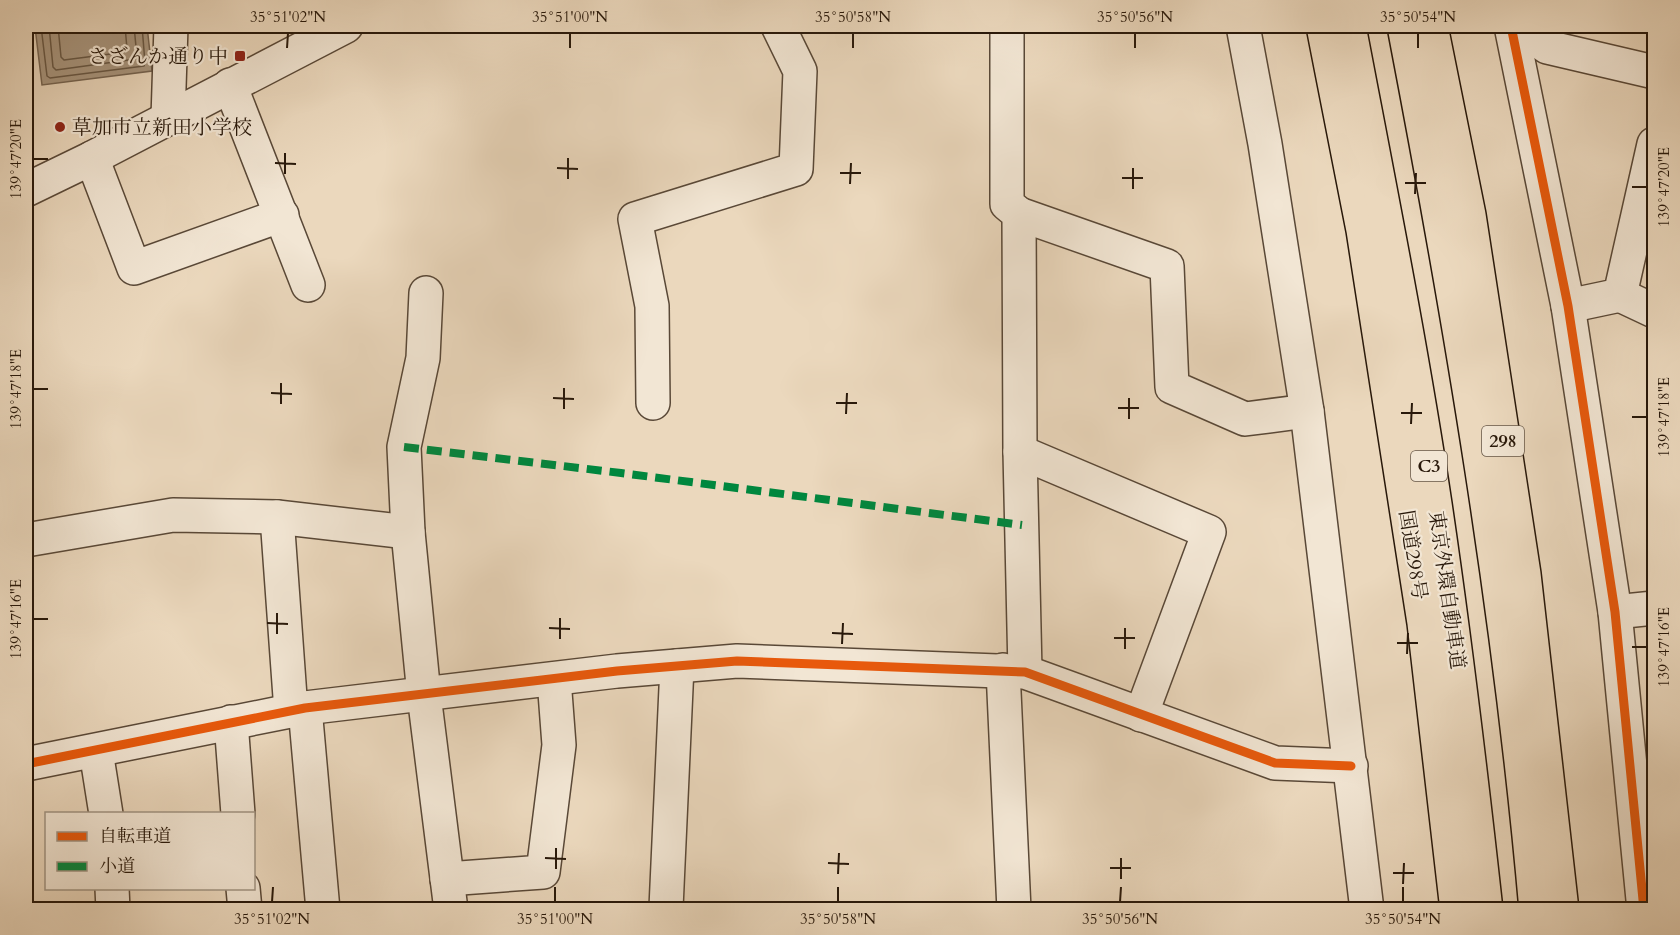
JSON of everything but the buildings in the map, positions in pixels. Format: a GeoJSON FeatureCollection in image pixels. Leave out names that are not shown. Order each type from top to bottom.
{"type":"FeatureCollection","features":[{"type":"Feature","properties":{"kind":"highway"},"geometry":{"type":"LineString","coordinates":[[1404,26],[1440,210],[1483,477],[1514,706],[1536,909]]}},
{"type":"Feature","properties":{"kind":"highway","name":"298"},"geometry":{"type":"LineString","coordinates":[[1431,26],[1469,215],[1523,456],[1550,629],[1580,909]]}},
{"type":"Feature","properties":{"kind":"highway","name":"国道298号"},"geometry":{"type":"LineString","coordinates":[[1330,29],[1424,623],[1457,909]]}},
{"type":"Feature","properties":{"kind":"highway","name":"東京外環自動車道"},"geometry":{"type":"LineString","coordinates":[[1330,29],[1391,244],[1435,502],[1465,715],[1486,909]]}},
{"type":"Feature","properties":{"kind":"highway","name":"298"},"geometry":{"type":"LineString","coordinates":[[1469,215],[1524,574],[1562,909]]}},
{"type":"Feature","properties":{"kind":"highway"},"geometry":{"type":"LineString","coordinates":[[1363,230],[1384,479],[1416,706],[1437,909]]}},
{"type":"Feature","properties":{"kind":"street"},"geometry":{"type":"LineString","coordinates":[[168,118],[171,26]]}},
{"type":"Feature","properties":{"kind":"street"},"geometry":{"type":"LineString","coordinates":[[26,190],[346,26]]}},
{"type":"Feature","properties":{"kind":"street"},"geometry":{"type":"LineString","coordinates":[[653,403],[652,306],[635,219],[796,169],[801,71],[777,26]]}},
{"type":"Feature","properties":{"kind":"street"},"geometry":{"type":"LineString","coordinates":[[1007,26],[1007,204],[1019,214],[1167,266],[1172,387],[1245,419],[1307,411]]}},
{"type":"Feature","properties":{"kind":"street"},"geometry":{"type":"LineString","coordinates":[[1243,26],[1265,144],[1307,411],[1367,909]]}},
{"type":"Feature","properties":{"kind":"street"},"geometry":{"type":"LineString","coordinates":[[1511,26],[1568,306],[1615,612],[1648,872],[1644,909]]}},
{"type":"Feature","properties":{"kind":"street"},"geometry":{"type":"LineString","coordinates":[[1518,26],[1547,47],[1654,72]]}},
{"type":"Feature","properties":{"kind":"street"},"geometry":{"type":"LineString","coordinates":[[231,85],[308,285]]}},
{"type":"Feature","properties":{"kind":"street"},"geometry":{"type":"LineString","coordinates":[[1620,295],[1654,144]]}},
{"type":"Feature","properties":{"kind":"street"},"geometry":{"type":"LineString","coordinates":[[92,158],[134,268],[282,216]]}},
{"type":"Feature","properties":{"kind":"street"},"geometry":{"type":"LineString","coordinates":[[1014,909],[1014,671],[1020,452],[1019,214]]}},
{"type":"Feature","properties":{"kind":"street"},"geometry":{"type":"LineString","coordinates":[[426,293],[423,358],[404,447],[408,532],[424,695],[449,894],[543,872],[559,745],[554,679]]}},
{"type":"Feature","properties":{"kind":"street"},"geometry":{"type":"LineString","coordinates":[[1568,306],[1620,295],[1654,311]]}},
{"type":"Feature","properties":{"kind":"street"},"geometry":{"type":"LineString","coordinates":[[1020,452],[1209,532],[1141,715]]}},
{"type":"Feature","properties":{"kind":"street"},"geometry":{"type":"LineString","coordinates":[[26,540],[173,515],[277,517],[408,532]]}},
{"type":"Feature","properties":{"kind":"street"},"geometry":{"type":"LineString","coordinates":[[277,517],[323,909]]}},
{"type":"Feature","properties":{"kind":"street"},"geometry":{"type":"LineString","coordinates":[[1615,612],[1654,608]]}},
{"type":"Feature","properties":{"kind":"street"},"geometry":{"type":"LineString","coordinates":[[26,764],[298,709],[616,671],[737,661],[1014,671],[1275,763],[1350,766]]}},
{"type":"Feature","properties":{"kind":"street"},"geometry":{"type":"LineString","coordinates":[[666,908],[677,666]]}},
{"type":"Feature","properties":{"kind":"street"},"geometry":{"type":"LineString","coordinates":[[231,722],[238,812]]}},
{"type":"Feature","properties":{"kind":"street"},"geometry":{"type":"LineString","coordinates":[[96,751],[106,812]]}},
{"type":"Feature","properties":{"kind":"street"},"geometry":{"type":"LineString","coordinates":[[112,890],[113,909]]}},
{"type":"Feature","properties":{"kind":"street"},"geometry":{"type":"LineString","coordinates":[[243,890],[245,909]]}},
{"type":"Feature","properties":{"kind":"water"},"geometry":{"type":"Polygon","coordinates":[[[147,26],[152,71],[42,85],[35,27],[147,26]]]}},
{"type":"Feature","properties":{"kind":"marked path"},"geometry":{"type":"LineString","coordinates":[[404,447],[1022,525]]}},
{"type":"Feature","properties":{"kind":"cycle path"},"geometry":{"type":"LineString","coordinates":[[1511,26],[1568,306],[1615,612],[1644,910]]}},
{"type":"Feature","properties":{"kind":"cycle path"},"geometry":{"type":"LineString","coordinates":[[26,764],[305,708],[617,671],[737,661],[1025,672],[1275,763],[1351,766]]}},
{"type":"Feature","properties":{"kind":"place","name":"さざんか通り中"},"geometry":{"type":"Point","coordinates":[240,56]}},
{"type":"Feature","properties":{"kind":"place","name":"草加市立新田小学校"},"geometry":{"type":"Point","coordinates":[60,127]}}]}
